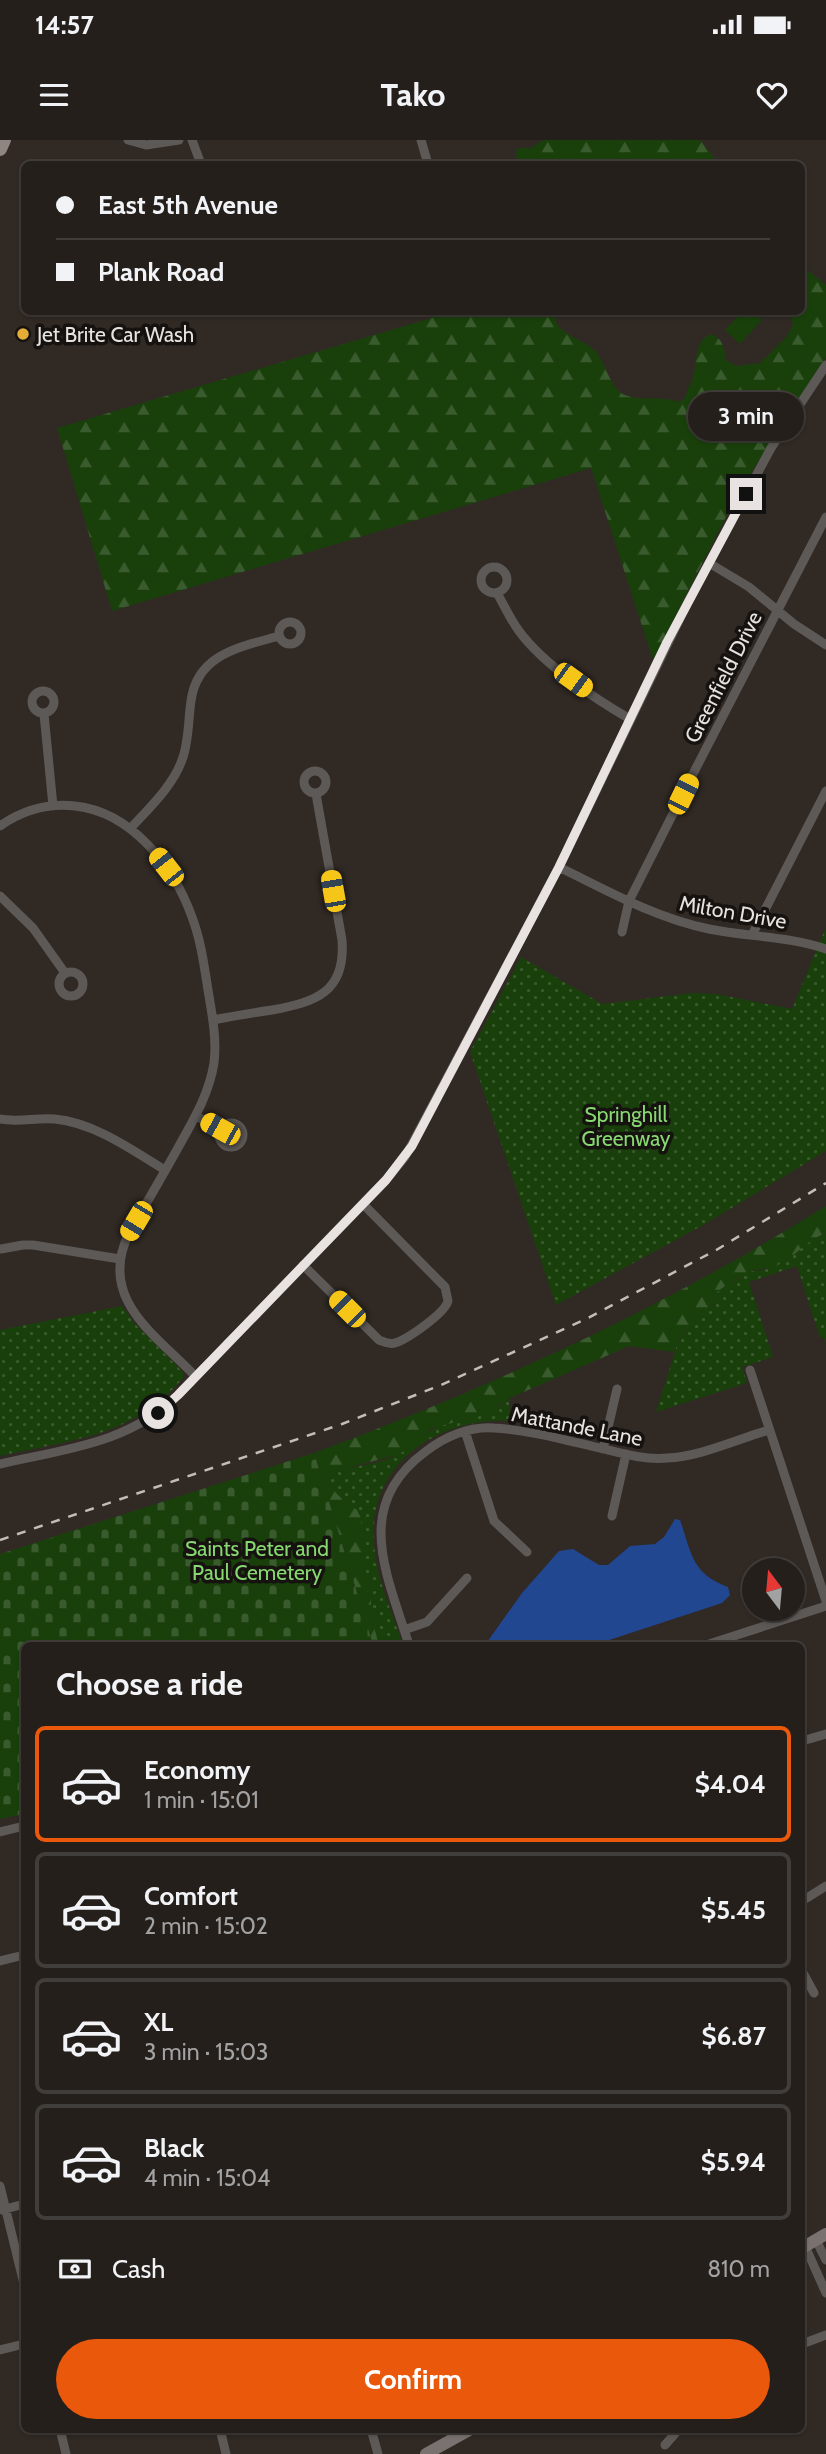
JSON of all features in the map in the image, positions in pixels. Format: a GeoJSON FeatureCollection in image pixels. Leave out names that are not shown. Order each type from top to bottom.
{"type":"FeatureCollection","features":[{"type":"Feature","properties":{"kind":"main road"},"geometry":{"type":"LineString","coordinates":[[0,149],[4,140]]}},
{"type":"Feature","properties":{"kind":"main road"},"geometry":{"type":"LineString","coordinates":[[426,2454],[464,2433]]}},
{"type":"Feature","properties":{"kind":"street"},"geometry":{"type":"LineString","coordinates":[[128,140],[146,145],[179,140]]}},
{"type":"Feature","properties":{"kind":"street"},"geometry":{"type":"LineString","coordinates":[[192,140],[200,161]]}},
{"type":"Feature","properties":{"kind":"street"},"geometry":{"type":"LineString","coordinates":[[421,140],[427,161]]}},
{"type":"Feature","properties":{"kind":"street"},"geometry":{"type":"LineString","coordinates":[[0,1464],[122,1434],[158,1413],[391,1174],[412,1146],[559,867],[709,563],[771,448],[826,365]]}},
{"type":"Feature","properties":{"kind":"street","name":"Greenfield Drive"},"geometry":{"type":"LineString","coordinates":[[622,932],[629,901],[826,517]]}},
{"type":"Feature","properties":{"kind":"street"},"geometry":{"type":"LineString","coordinates":[[709,563],[749,587],[794,624],[826,645]]}},
{"type":"Feature","properties":{"kind":"street"},"geometry":{"type":"LineString","coordinates":[[497,593],[518,630],[532,647],[630,719]]}},
{"type":"Feature","properties":{"kind":"street"},"geometry":{"type":"LineString","coordinates":[[130,829],[168,785],[181,764],[186,746],[192,693],[202,671],[229,650],[279,636]]}},
{"type":"Feature","properties":{"kind":"street"},"geometry":{"type":"LineString","coordinates":[[44,714],[53,806]]}},
{"type":"Feature","properties":{"kind":"street"},"geometry":{"type":"LineString","coordinates":[[752,935],[826,791]]}},
{"type":"Feature","properties":{"kind":"street"},"geometry":{"type":"LineString","coordinates":[[213,1020],[310,1002],[326,991],[338,972],[342,959],[342,940],[316,794]]}},
{"type":"Feature","properties":{"kind":"street"},"geometry":{"type":"LineString","coordinates":[[0,826],[26,811],[53,806],[94,810],[114,818],[130,829],[166,867],[189,909],[200,943],[213,1020],[213,1070],[204,1101],[129,1233],[120,1259],[121,1285],[128,1306],[195,1376]]}},
{"type":"Feature","properties":{"kind":"street","name":"Milton Drive"},"geometry":{"type":"LineString","coordinates":[[559,867],[677,921],[709,929],[775,937],[826,949]]}},
{"type":"Feature","properties":{"kind":"street"},"geometry":{"type":"LineString","coordinates":[[0,897],[33,928],[65,973]]}},
{"type":"Feature","properties":{"kind":"street"},"geometry":{"type":"LineString","coordinates":[[196,1116],[220,1129]]}},
{"type":"Feature","properties":{"kind":"street"},"geometry":{"type":"LineString","coordinates":[[0,1119],[15,1121],[47,1118],[73,1122],[93,1129],[165,1170]]}},
{"type":"Feature","properties":{"kind":"street"},"geometry":{"type":"LineString","coordinates":[[303,1265],[385,1343],[397,1343],[442,1313],[448,1301],[445,1287],[363,1204]]}},
{"type":"Feature","properties":{"kind":"street"},"geometry":{"type":"LineString","coordinates":[[0,1259],[0,1249],[33,1245],[120,1259]]}},
{"type":"Feature","properties":{"kind":"street"},"geometry":{"type":"LineString","coordinates":[[715,1642],[826,1604],[750,1370]]}},
{"type":"Feature","properties":{"kind":"street"},"geometry":{"type":"LineString","coordinates":[[603,1449],[617,1390]]}},
{"type":"Feature","properties":{"kind":"street","name":"Mattande Lane"},"geometry":{"type":"LineString","coordinates":[[408,1642],[380,1551],[380,1522],[385,1502],[396,1479],[413,1461],[438,1442],[465,1431],[491,1427],[626,1454],[667,1458],[686,1455],[769,1430]]}},
{"type":"Feature","properties":{"kind":"street"},"geometry":{"type":"LineString","coordinates":[[465,1431],[494,1521],[527,1552]]}},
{"type":"Feature","properties":{"kind":"street"},"geometry":{"type":"LineString","coordinates":[[612,1516],[626,1454]]}},
{"type":"Feature","properties":{"kind":"street"},"geometry":{"type":"LineString","coordinates":[[404,1630],[427,1622],[467,1578]]}},
{"type":"Feature","properties":{"kind":"street"},"geometry":{"type":"LineString","coordinates":[[805,1740],[826,1734]]}},
{"type":"Feature","properties":{"kind":"street"},"geometry":{"type":"LineString","coordinates":[[0,1832],[21,1827]]}},
{"type":"Feature","properties":{"kind":"street"},"geometry":{"type":"LineString","coordinates":[[805,1899],[826,1886]]}},
{"type":"Feature","properties":{"kind":"street"},"geometry":{"type":"LineString","coordinates":[[0,1961],[21,1956]]}},
{"type":"Feature","properties":{"kind":"street"},"geometry":{"type":"LineString","coordinates":[[805,1976],[814,1993]]}},
{"type":"Feature","properties":{"kind":"street"},"geometry":{"type":"LineString","coordinates":[[0,2186],[3,2210],[21,2273]]}},
{"type":"Feature","properties":{"kind":"street"},"geometry":{"type":"LineString","coordinates":[[3,2210],[21,2205]]}},
{"type":"Feature","properties":{"kind":"street"},"geometry":{"type":"LineString","coordinates":[[812,2242],[826,2260]]}},
{"type":"Feature","properties":{"kind":"street"},"geometry":{"type":"LineString","coordinates":[[812,2242],[826,2293]]}},
{"type":"Feature","properties":{"kind":"street"},"geometry":{"type":"LineString","coordinates":[[805,2343],[826,2335]]}},
{"type":"Feature","properties":{"kind":"street"},"geometry":{"type":"LineString","coordinates":[[0,2350],[21,2345]]}},
{"type":"Feature","properties":{"kind":"street"},"geometry":{"type":"LineString","coordinates":[[61,2433],[66,2454]]}},
{"type":"Feature","properties":{"kind":"street"},"geometry":{"type":"LineString","coordinates":[[221,2433],[226,2454]]}},
{"type":"Feature","properties":{"kind":"street"},"geometry":{"type":"LineString","coordinates":[[372,2433],[378,2454]]}},
{"type":"Feature","properties":{"kind":"street"},"geometry":{"type":"LineString","coordinates":[[665,2445],[676,2433]]}},
{"type":"Feature","properties":{"kind":"green space"},"geometry":{"type":"Polygon","coordinates":[[[543,140],[700,140],[715,159],[518,161],[515,153],[519,148],[531,148],[543,140]]]}},
{"type":"Feature","properties":{"kind":"green space"},"geometry":{"type":"Polygon","coordinates":[[[805,263],[806,269],[826,285],[826,357],[731,507],[653,660],[591,468],[112,611],[57,428],[442,315],[556,315],[558,326],[595,351],[620,392],[632,397],[679,402],[686,397],[699,346],[706,337],[712,334],[719,339],[726,360],[736,366],[760,363],[787,336],[793,324],[791,315],[805,315],[805,263]]]}},
{"type":"Feature","properties":{"kind":"green space"},"geometry":{"type":"Polygon","coordinates":[[[739,315],[756,315],[762,320],[740,344],[725,330],[739,315]]]}},
{"type":"Feature","properties":{"kind":"green space","name":"Springhill Greenway"},"geometry":{"type":"Polygon","coordinates":[[[826,927],[826,1151],[705,1224],[556,1305],[470,1052],[521,957],[602,1004],[692,993],[716,994],[792,1009],[826,927]]]}},
{"type":"Feature","properties":{"kind":"green space"},"geometry":{"type":"Polygon","coordinates":[[[826,1206],[826,1233],[780,1264],[748,1272],[722,1288],[714,1298],[712,1309],[690,1327],[674,1352],[629,1346],[510,1398],[488,1414],[432,1428],[410,1448],[397,1455],[328,1476],[326,1482],[357,1510],[361,1518],[364,1572],[371,1587],[371,1611],[377,1620],[375,1631],[378,1642],[372,1642],[314,1453],[446,1401],[576,1343],[765,1243],[826,1206]]]}},
{"type":"Feature","properties":{"kind":"green space"},"geometry":{"type":"Polygon","coordinates":[[[826,1233],[826,1344],[824,1337],[820,1338],[797,1266],[749,1282],[773,1357],[742,1367],[747,1383],[656,1412],[677,1345],[694,1321],[712,1309],[715,1295],[722,1287],[737,1280],[745,1272],[764,1270],[790,1258],[807,1242],[826,1233]]]}},
{"type":"Feature","properties":{"kind":"green space"},"geometry":{"type":"Polygon","coordinates":[[[122,1306],[134,1323],[183,1372],[183,1378],[164,1398],[144,1413],[122,1424],[76,1440],[0,1456],[0,1330],[122,1306]]]}},
{"type":"Feature","properties":{"kind":"green space"},"geometry":{"type":"Polygon","coordinates":[[[509,1398],[509,1421],[482,1422],[456,1428],[432,1438],[411,1452],[394,1471],[381,1492],[374,1518],[374,1546],[378,1571],[402,1642],[378,1642],[374,1631],[377,1620],[371,1611],[371,1587],[364,1572],[362,1527],[348,1503],[326,1482],[327,1476],[344,1469],[388,1459],[444,1423],[464,1420],[501,1406],[509,1398]]]}},
{"type":"Feature","properties":{"kind":"green space","name":"Saints Peter and Paul Cemetery"},"geometry":{"type":"Polygon","coordinates":[[[314,1453],[372,1642],[21,1642],[21,1815],[0,1819],[0,1554],[314,1453]]]}},
{"type":"Feature","properties":{"kind":"water"},"geometry":{"type":"Polygon","coordinates":[[[675,1519],[680,1520],[700,1569],[728,1587],[730,1595],[722,1603],[603,1642],[487,1642],[522,1593],[559,1551],[573,1549],[599,1565],[608,1565],[630,1546],[655,1544],[664,1537],[675,1519]]]}},
{"type":"Feature","properties":{"kind":"railway"},"geometry":{"type":"LineString","coordinates":[[0,1540],[342,1424],[441,1385],[586,1319],[718,1249],[826,1183]]}},
{"type":"Feature","properties":{"kind":"place","name":"Jet Brite Car Wash"},"geometry":{"type":"Point","coordinates":[23,334]}},
{"type":"Feature","properties":{"kind":"route"},"geometry":{"type":"LineString","coordinates":[[158,1413],[386,1180],[412,1146],[559,867],[667,642],[746,494]]}}]}
